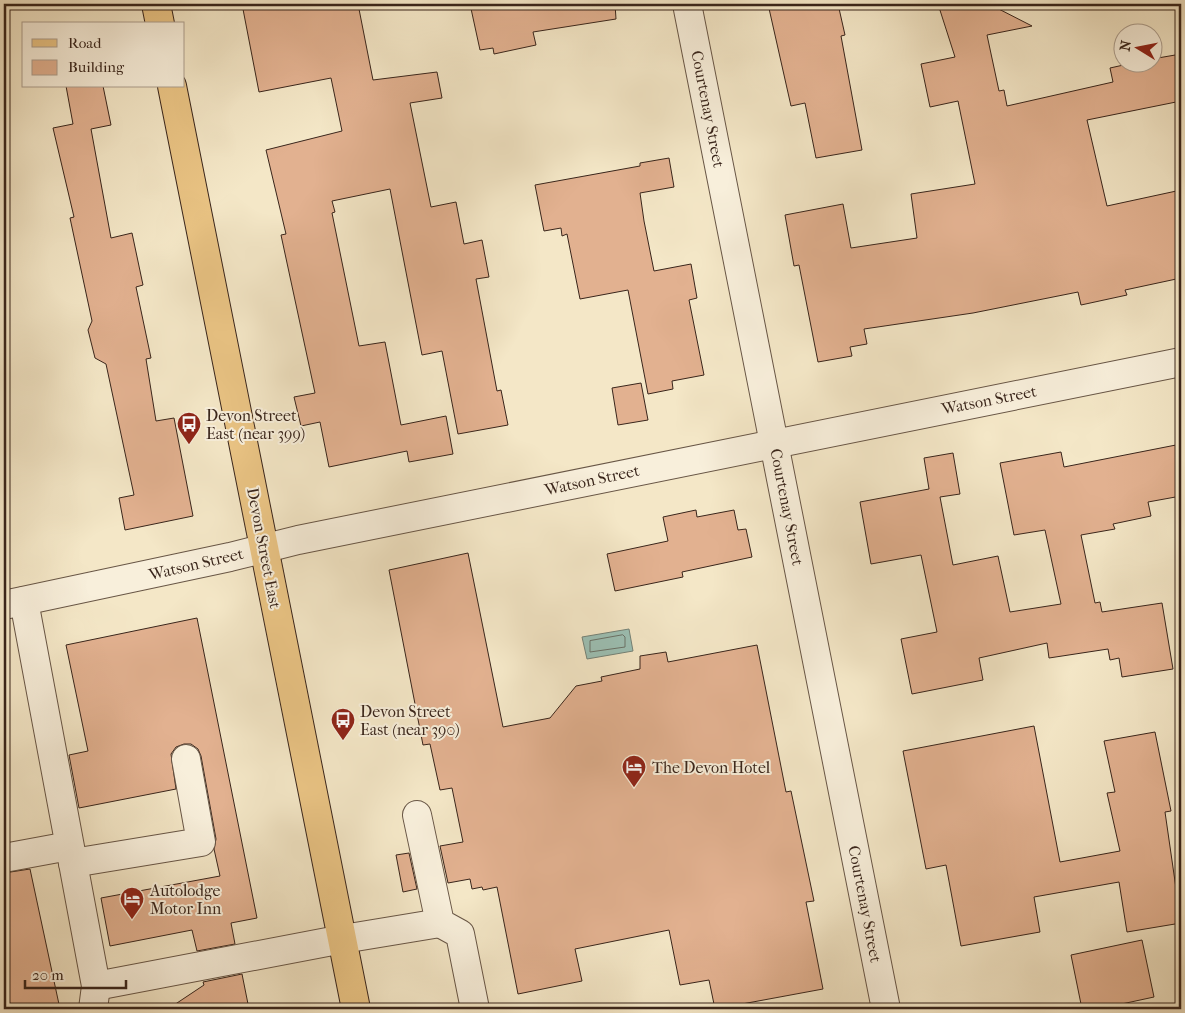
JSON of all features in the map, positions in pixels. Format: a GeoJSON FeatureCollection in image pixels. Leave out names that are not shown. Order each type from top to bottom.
{"type":"FeatureCollection","features":[{"type":"Feature","properties":{"kind":"main road"},"geometry":{"type":"LineString","coordinates":[[156,4],[160,22]]}},
{"type":"Feature","properties":{"kind":"main road","name":"Devon Street East"},"geometry":{"type":"LineString","coordinates":[[172,88],[356,1009]]}},
{"type":"Feature","properties":{"kind":"street","name":"Courtenay Street"},"geometry":{"type":"LineString","coordinates":[[687,4],[886,1009]]}},
{"type":"Feature","properties":{"kind":"street","name":"Watson Street"},"geometry":{"type":"LineString","coordinates":[[14,603],[264,548],[774,443],[1181,362]]}},
{"type":"Feature","properties":{"kind":"street"},"geometry":{"type":"LineString","coordinates":[[14,603],[71,854],[95,998],[342,939],[440,923],[460,934],[475,1009]]}},
{"type":"Feature","properties":{"kind":"street"},"geometry":{"type":"LineString","coordinates":[[4,858],[201,842],[186,759]]}},
{"type":"Feature","properties":{"kind":"street"},"geometry":{"type":"LineString","coordinates":[[417,815],[440,923]]}},
{"type":"Feature","properties":{"kind":"water"},"geometry":{"type":"Polygon","coordinates":[[[629,629],[633,651],[587,659],[582,637],[629,629]]]}},
{"type":"Feature","properties":{"kind":"building"},"geometry":{"type":"Polygon","coordinates":[[[242,4],[358,4],[373,80],[437,72],[442,98],[410,103],[431,207],[456,202],[464,244],[482,240],[489,277],[476,279],[497,391],[501,390],[508,425],[458,434],[442,351],[422,355],[390,189],[332,201],[335,212],[332,213],[359,346],[385,342],[401,425],[446,416],[453,454],[409,462],[407,451],[329,467],[320,422],[301,426],[294,397],[315,393],[281,235],[286,234],[266,150],[342,131],[331,78],[259,92],[242,4]]]}},
{"type":"Feature","properties":{"kind":"building"},"geometry":{"type":"Polygon","coordinates":[[[470,4],[615,4],[616,19],[533,32],[536,45],[494,54],[493,48],[480,50],[470,4]]]}},
{"type":"Feature","properties":{"kind":"building"},"geometry":{"type":"Polygon","coordinates":[[[768,4],[838,4],[845,35],[841,36],[862,150],[816,158],[805,103],[791,106],[768,4]]]}},
{"type":"Feature","properties":{"kind":"building"},"geometry":{"type":"Polygon","coordinates":[[[938,4],[989,4],[1032,26],[987,35],[999,91],[1004,90],[1007,106],[1113,82],[1110,68],[1112,68],[1112,72],[1162,72],[1162,57],[1181,54],[1181,101],[1087,120],[1107,206],[1181,190],[1181,278],[1125,290],[1127,295],[1081,305],[1078,292],[973,313],[864,329],[867,344],[850,347],[852,356],[818,362],[799,265],[794,266],[785,215],[843,204],[851,248],[917,238],[911,194],[975,184],[958,101],[930,107],[921,64],[955,57],[938,4]]]}},
{"type":"Feature","properties":{"kind":"building"},"geometry":{"type":"Polygon","coordinates":[[[66,88],[103,88],[111,125],[91,129],[111,238],[132,233],[143,285],[136,287],[151,358],[146,359],[156,421],[174,418],[193,516],[125,530],[119,498],[134,495],[106,364],[95,358],[88,330],[92,321],[70,218],[74,217],[53,128],[73,124],[66,88]]]}},
{"type":"Feature","properties":{"kind":"building"},"geometry":{"type":"Polygon","coordinates":[[[669,158],[674,187],[640,193],[644,221],[654,271],[691,264],[697,298],[689,300],[704,375],[672,381],[673,389],[648,394],[628,290],[580,299],[567,234],[562,236],[561,228],[544,231],[535,185],[640,166],[640,163],[669,158]]]}},
{"type":"Feature","properties":{"kind":"building"},"geometry":{"type":"Polygon","coordinates":[[[641,383],[648,420],[618,425],[612,388],[641,383]]]}},
{"type":"Feature","properties":{"kind":"building"},"geometry":{"type":"Polygon","coordinates":[[[1181,444],[1181,496],[1148,502],[1151,516],[1113,524],[1115,529],[1081,535],[1095,603],[1100,602],[1102,612],[1162,603],[1173,669],[1122,677],[1119,658],[1110,660],[1108,649],[1049,658],[1047,643],[979,658],[983,680],[912,694],[901,639],[937,632],[921,555],[871,564],[860,502],[929,489],[924,458],[953,453],[960,494],[940,497],[953,565],[998,556],[1010,612],[1061,604],[1045,530],[1014,535],[1000,463],[1061,452],[1064,467],[1181,444]]]}},
{"type":"Feature","properties":{"kind":"building"},"geometry":{"type":"Polygon","coordinates":[[[696,510],[697,517],[734,510],[738,530],[746,529],[752,557],[682,572],[683,577],[615,591],[607,554],[668,541],[663,517],[696,510]]]}},
{"type":"Feature","properties":{"kind":"building"},"geometry":{"type":"Polygon","coordinates":[[[468,553],[503,727],[550,718],[576,686],[602,681],[601,677],[640,669],[640,656],[666,652],[668,662],[757,645],[786,792],[791,791],[814,901],[806,902],[823,989],[715,1009],[709,980],[680,985],[669,930],[575,949],[582,981],[518,994],[497,887],[483,890],[482,887],[472,889],[470,879],[448,883],[440,846],[463,842],[452,788],[440,790],[430,744],[423,745],[389,570],[468,553]]]}},
{"type":"Feature","properties":{"kind":"building"},"geometry":{"type":"Polygon","coordinates":[[[197,618],[257,918],[231,923],[235,944],[197,951],[192,930],[110,946],[101,898],[220,876],[214,849],[216,839],[201,756],[198,749],[191,744],[176,747],[171,754],[176,789],[79,808],[69,755],[88,751],[66,645],[197,618]]]}},
{"type":"Feature","properties":{"kind":"building"},"geometry":{"type":"Polygon","coordinates":[[[1034,726],[1060,862],[1120,851],[1107,793],[1115,792],[1104,741],[1155,732],[1171,811],[1165,812],[1181,923],[1127,932],[1119,882],[1034,897],[1040,932],[961,946],[946,865],[926,869],[903,751],[1034,726]]]}},
{"type":"Feature","properties":{"kind":"building"},"geometry":{"type":"Polygon","coordinates":[[[409,853],[417,889],[403,892],[396,855],[409,853]]]}},
{"type":"Feature","properties":{"kind":"building"},"geometry":{"type":"Polygon","coordinates":[[[30,869],[60,1009],[11,1009],[4,974],[4,873],[30,869]]]}},
{"type":"Feature","properties":{"kind":"building"},"geometry":{"type":"Polygon","coordinates":[[[1142,940],[1154,997],[1117,1005],[1118,1009],[1082,1009],[1071,955],[1142,940]]]}},
{"type":"Feature","properties":{"kind":"building"},"geometry":{"type":"Polygon","coordinates":[[[242,974],[249,1009],[168,1009],[204,985],[203,982],[242,974]]]}},
{"type":"Feature","properties":{"kind":"place","name":"Devon Street East (near 399)"},"geometry":{"type":"Point","coordinates":[189,445]}},
{"type":"Feature","properties":{"kind":"place","name":"Devon Street East (near 390)"},"geometry":{"type":"Point","coordinates":[343,741]}},
{"type":"Feature","properties":{"kind":"place","name":"The Devon Hotel"},"geometry":{"type":"Point","coordinates":[634,788]}},
{"type":"Feature","properties":{"kind":"place","name":"Autolodge Motor Inn"},"geometry":{"type":"Point","coordinates":[132,920]}}]}
